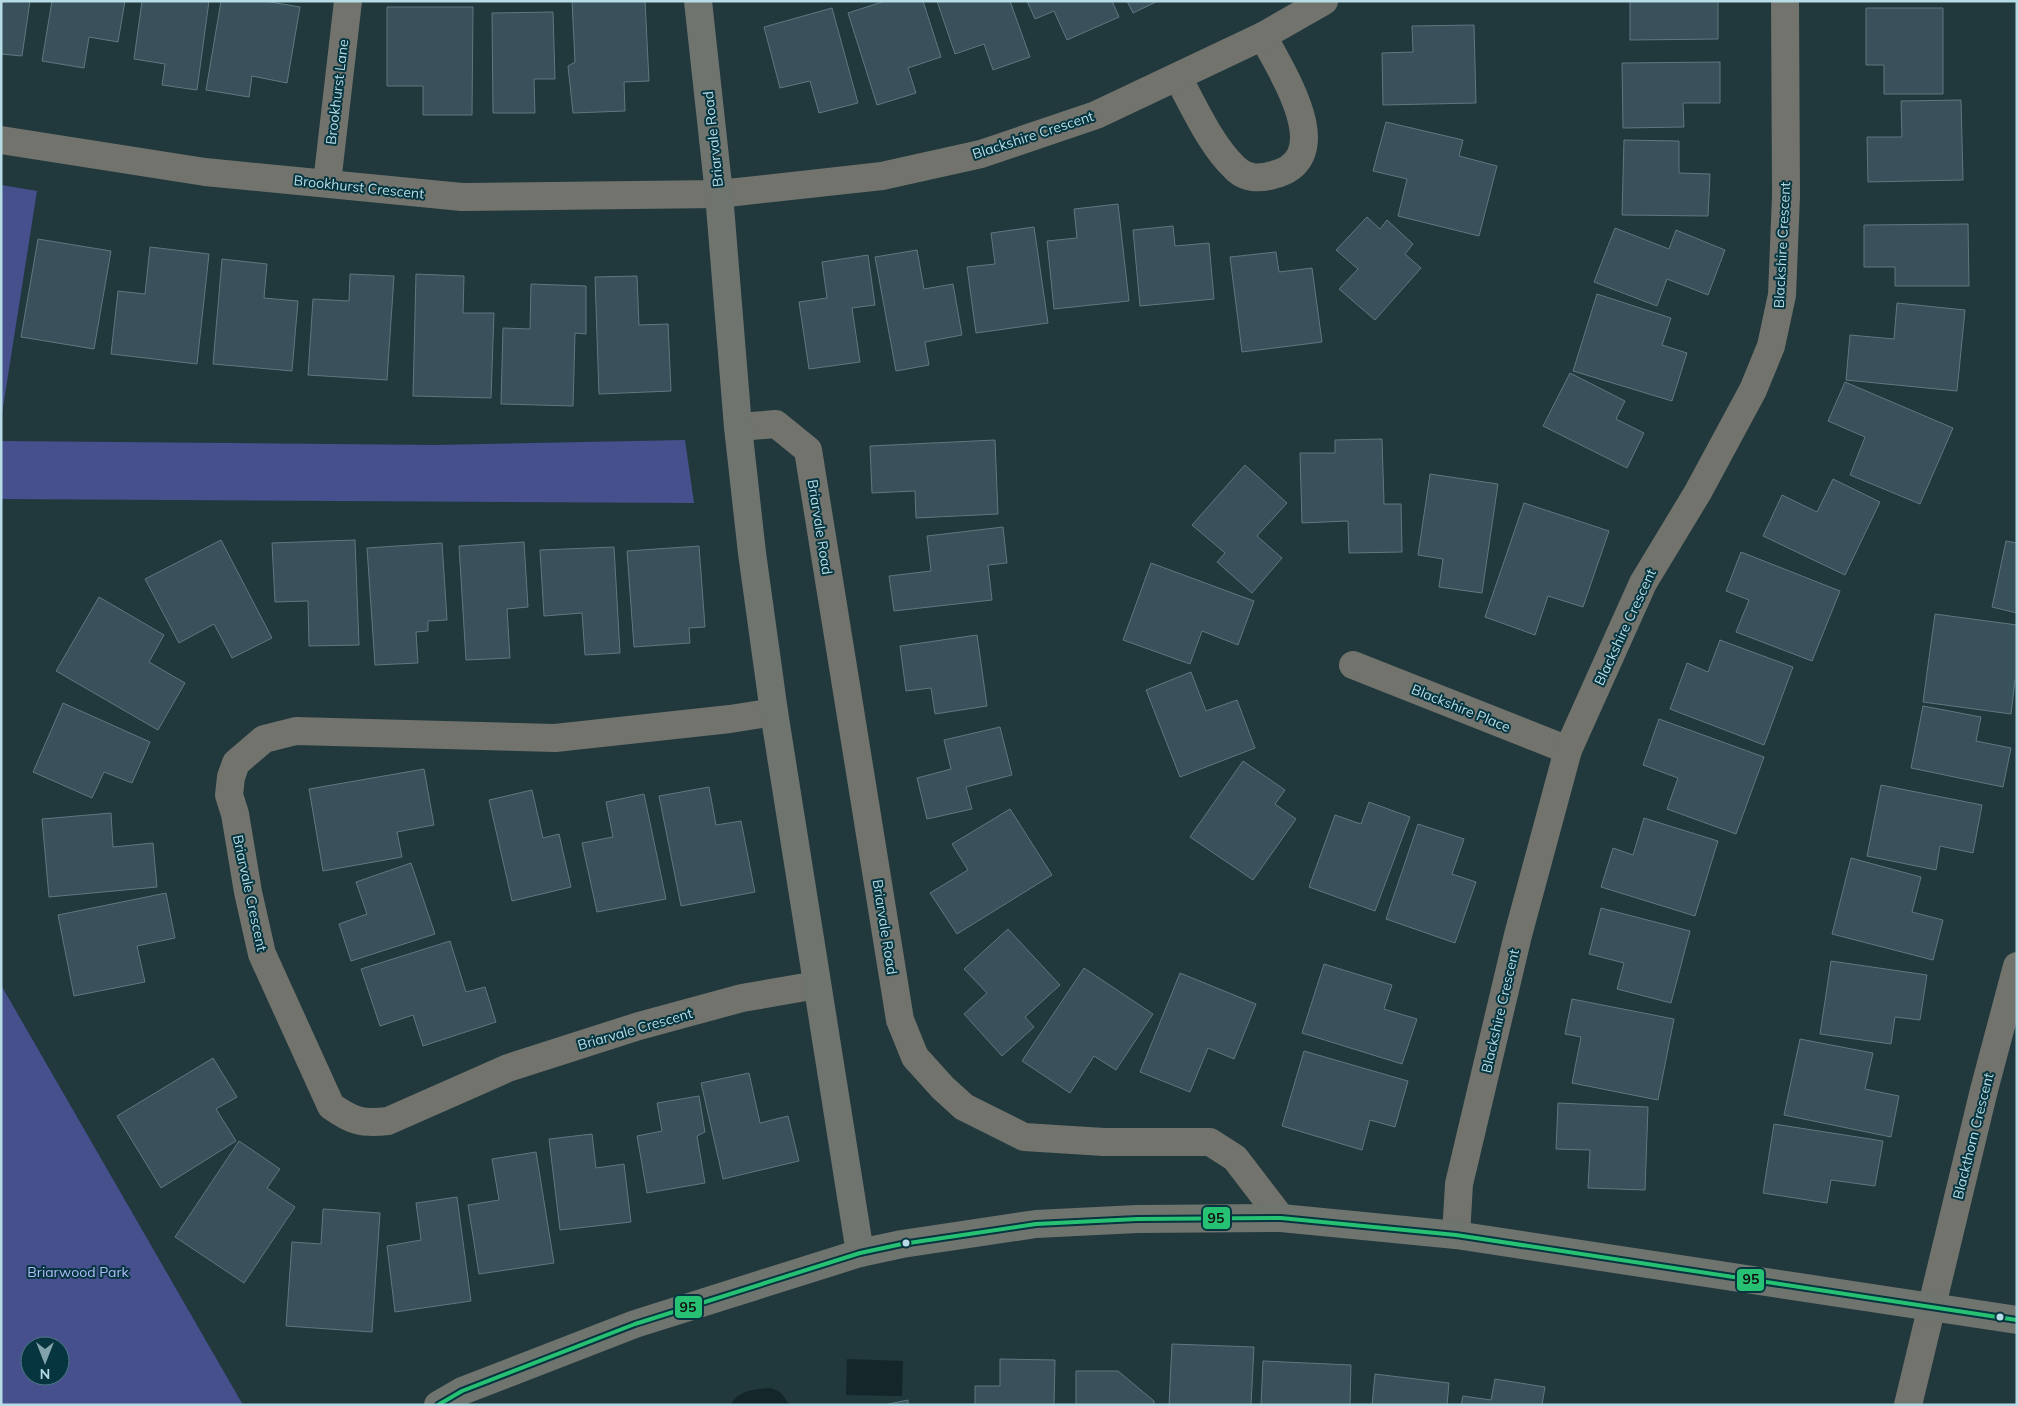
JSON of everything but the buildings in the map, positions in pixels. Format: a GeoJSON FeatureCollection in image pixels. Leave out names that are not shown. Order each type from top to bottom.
{"type":"FeatureCollection","features":[{"type":"Feature","properties":{"kind":"street","name":"Brookhurst Lane"},"geometry":{"type":"LineString","coordinates":[[327,183],[348,1]]}},
{"type":"Feature","properties":{"kind":"street","name":"Briarvale Road"},"geometry":{"type":"LineString","coordinates":[[698,1],[719,194],[738,427],[752,553],[774,712],[860,1253]]}},
{"type":"Feature","properties":{"kind":"street","name":"Blackshire Crescent"},"geometry":{"type":"LineString","coordinates":[[719,194],[882,176],[981,154],[1096,115],[1178,78],[1263,36],[1324,1]]}},
{"type":"Feature","properties":{"kind":"street","name":"Blackshire Crescent"},"geometry":{"type":"LineString","coordinates":[[1456,1235],[1459,1184],[1518,935],[1568,750],[1642,583],[1703,483],[1753,390],[1771,346],[1782,295],[1786,196],[1786,1]]}},
{"type":"Feature","properties":{"kind":"street"},"geometry":{"type":"LineString","coordinates":[[1178,78],[1217,146],[1235,169],[1247,176],[1260,179],[1280,174],[1290,168],[1298,159],[1304,146],[1303,118],[1263,36]]}},
{"type":"Feature","properties":{"kind":"street","name":"Brookhurst Crescent"},"geometry":{"type":"LineString","coordinates":[[1,140],[205,172],[462,197],[719,194]]}},
{"type":"Feature","properties":{"kind":"street","name":"Briarvale Road"},"geometry":{"type":"LineString","coordinates":[[738,427],[776,424],[808,450],[900,1020],[915,1057],[943,1088],[964,1107],[1024,1137],[1104,1142],[1210,1142],[1235,1158],[1281,1218]]}},
{"type":"Feature","properties":{"kind":"street","name":"Blackshire Place"},"geometry":{"type":"LineString","coordinates":[[1353,665],[1568,750]]}},
{"type":"Feature","properties":{"kind":"street","name":"Briarvale Crescent"},"geometry":{"type":"LineString","coordinates":[[774,712],[730,719],[555,738],[296,731],[264,740],[236,763],[231,777],[229,796],[235,814],[248,892],[262,954],[331,1106],[349,1119],[373,1123],[388,1121],[508,1068],[639,1026],[742,998],[817,985]]}},
{"type":"Feature","properties":{"kind":"street","name":"Blackthorn Crescent"},"geometry":{"type":"LineString","coordinates":[[1908,1405],[1984,1090],[2017,966]]}},
{"type":"Feature","properties":{"kind":"street"},"geometry":{"type":"LineString","coordinates":[[438,1405],[462,1391],[635,1324],[860,1253],[902,1244],[1036,1224],[1137,1219],[1281,1218],[1456,1235],[2017,1320]]}},
{"type":"Feature","properties":{"kind":"green space"},"geometry":{"type":"Polygon","coordinates":[[[1,185],[37,191],[1,420],[1,185]]]}},
{"type":"Feature","properties":{"kind":"green space"},"geometry":{"type":"Polygon","coordinates":[[[685,440],[694,503],[1,499],[1,441],[435,445],[685,440]]]}},
{"type":"Feature","properties":{"kind":"green space","name":"Briarwood Park"},"geometry":{"type":"Polygon","coordinates":[[[1,985],[243,1405],[1,1405],[1,985]]]}},
{"type":"Feature","properties":{"kind":"shaded area"},"geometry":{"type":"Polygon","coordinates":[[[847,1359],[903,1361],[902,1396],[846,1395],[847,1359]]]}},
{"type":"Feature","properties":{"kind":"shaded area"},"geometry":{"type":"Polygon","coordinates":[[[771,1388],[780,1392],[790,1405],[731,1405],[743,1393],[771,1388]]]}},
{"type":"Feature","properties":{"kind":"transit line","name":"95"},"geometry":{"type":"LineString","coordinates":[[438,1405],[462,1391],[635,1324],[860,1253],[902,1244],[1036,1224],[1137,1219],[1281,1218],[1456,1235],[2017,1320]]}}]}
